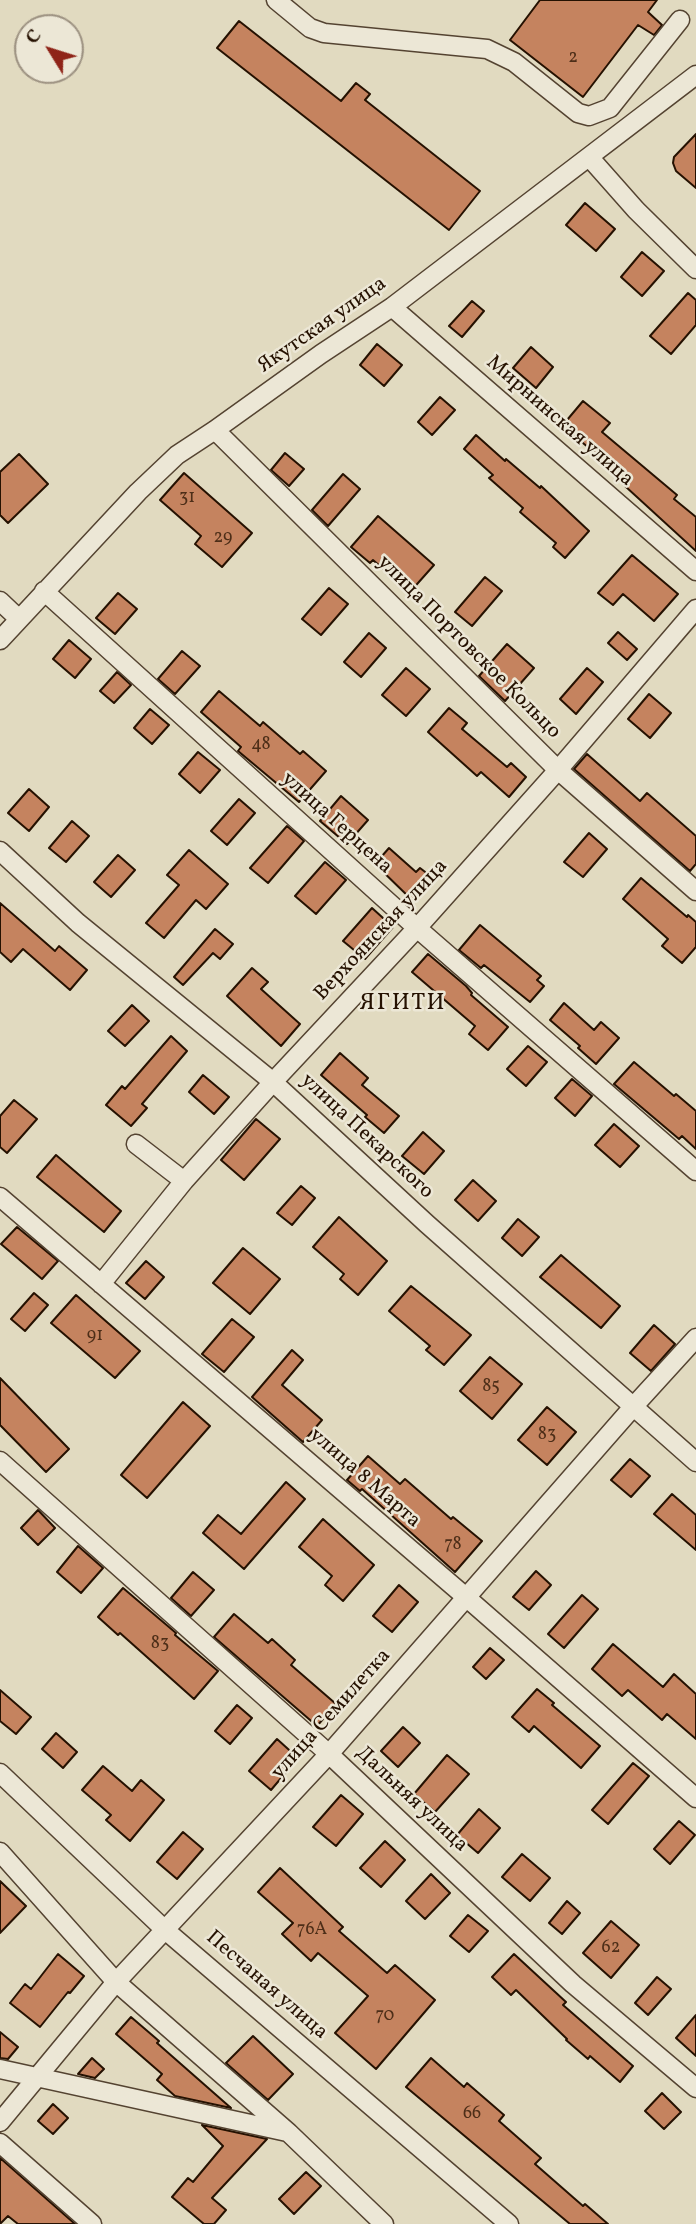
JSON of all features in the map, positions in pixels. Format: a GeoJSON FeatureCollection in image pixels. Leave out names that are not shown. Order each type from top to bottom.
{"type":"FeatureCollection","features":[{"type":"Feature","properties":{"kind":"street"},"geometry":{"type":"LineString","coordinates":[[276,0],[310,27],[324,33],[486,49],[513,62],[578,113],[589,116],[610,108],[680,20]]}},
{"type":"Feature","properties":{"kind":"street","name":"Якутская улица"},"geometry":{"type":"LineString","coordinates":[[0,640],[177,455],[392,307],[696,75]]}},
{"type":"Feature","properties":{"kind":"street"},"geometry":{"type":"LineString","coordinates":[[590,158],[636,210],[696,269]]}},
{"type":"Feature","properties":{"kind":"street","name":"Мирнинская улица"},"geometry":{"type":"LineString","coordinates":[[392,307],[696,571]]}},
{"type":"Feature","properties":{"kind":"street","name":"улица Портовское Кольцо"},"geometry":{"type":"LineString","coordinates":[[215,430],[558,770],[696,891]]}},
{"type":"Feature","properties":{"kind":"street","name":"улица Герцена"},"geometry":{"type":"LineString","coordinates":[[44,591],[417,928],[696,1171]]}},
{"type":"Feature","properties":{"kind":"street"},"geometry":{"type":"LineString","coordinates":[[0,601],[19,619]]}},
{"type":"Feature","properties":{"kind":"street","name":"Верхоянская улица"},"geometry":{"type":"LineString","coordinates":[[100,1284],[184,1181],[417,928],[558,770],[696,609]]}},
{"type":"Feature","properties":{"kind":"street","name":"улица Пекарского"},"geometry":{"type":"LineString","coordinates":[[0,851],[78,923],[273,1082],[427,1224],[696,1462]]}},
{"type":"Feature","properties":{"kind":"street"},"geometry":{"type":"LineString","coordinates":[[136,1144],[184,1181]]}},
{"type":"Feature","properties":{"kind":"street","name":"улица 8 Марта"},"geometry":{"type":"LineString","coordinates":[[0,1198],[696,1798]]}},
{"type":"Feature","properties":{"kind":"street","name":"улица Семилетка"},"geometry":{"type":"LineString","coordinates":[[0,2122],[116,1982],[329,1754],[696,1338]]}},
{"type":"Feature","properties":{"kind":"street","name":"Дальняя улица"},"geometry":{"type":"LineString","coordinates":[[0,1461],[329,1754],[573,1984],[696,2088]]}},
{"type":"Feature","properties":{"kind":"street","name":"Песчаная улица"},"geometry":{"type":"LineString","coordinates":[[0,1773],[164,1929],[509,2224]]}},
{"type":"Feature","properties":{"kind":"street"},"geometry":{"type":"LineString","coordinates":[[0,1852],[116,1982],[289,2133],[384,2224]]}},
{"type":"Feature","properties":{"kind":"street"},"geometry":{"type":"LineString","coordinates":[[0,2069],[289,2133]]}},
{"type":"Feature","properties":{"kind":"street"},"geometry":{"type":"LineString","coordinates":[[0,2144],[92,2224]]}},
{"type":"Feature","properties":{"kind":"building"},"geometry":{"type":"Polygon","coordinates":[[[540,0],[657,0],[648,12],[662,25],[654,35],[638,25],[583,97],[510,40],[540,0]]]}},
{"type":"Feature","properties":{"kind":"building"},"geometry":{"type":"Polygon","coordinates":[[[239,21],[341,101],[356,83],[370,94],[365,100],[480,191],[449,230],[217,48],[239,21]]]}},
{"type":"Feature","properties":{"kind":"building"},"geometry":{"type":"Polygon","coordinates":[[[696,134],[696,188],[676,171],[673,163],[674,157],[696,134]]]}},
{"type":"Feature","properties":{"kind":"building"},"geometry":{"type":"Polygon","coordinates":[[[585,203],[615,229],[596,251],[566,225],[585,203]]]}},
{"type":"Feature","properties":{"kind":"building"},"geometry":{"type":"Polygon","coordinates":[[[642,252],[664,271],[642,296],[621,277],[642,252]]]}},
{"type":"Feature","properties":{"kind":"building"},"geometry":{"type":"Polygon","coordinates":[[[688,293],[696,300],[696,325],[671,354],[650,336],[688,293]]]}},
{"type":"Feature","properties":{"kind":"building"},"geometry":{"type":"Polygon","coordinates":[[[472,301],[484,311],[462,337],[449,326],[472,301]]]}},
{"type":"Feature","properties":{"kind":"building"},"geometry":{"type":"Polygon","coordinates":[[[377,344],[402,365],[384,386],[360,365],[377,344]]]}},
{"type":"Feature","properties":{"kind":"building"},"geometry":{"type":"Polygon","coordinates":[[[531,347],[553,367],[536,388],[513,368],[531,347]]]}},
{"type":"Feature","properties":{"kind":"building"},"geometry":{"type":"Polygon","coordinates":[[[440,397],[455,410],[432,435],[418,422],[440,397]]]}},
{"type":"Feature","properties":{"kind":"building"},"geometry":{"type":"Polygon","coordinates":[[[583,401],[610,423],[602,432],[677,495],[674,499],[696,517],[696,551],[602,465],[605,461],[562,426],[583,401]]]}},
{"type":"Feature","properties":{"kind":"building"},"geometry":{"type":"Polygon","coordinates":[[[476,435],[505,461],[506,459],[540,488],[541,486],[589,531],[565,558],[553,547],[556,543],[520,512],[523,508],[489,478],[493,475],[464,449],[476,435]]]}},
{"type":"Feature","properties":{"kind":"building"},"geometry":{"type":"Polygon","coordinates":[[[285,453],[304,469],[289,486],[271,470],[285,453]]]}},
{"type":"Feature","properties":{"kind":"building"},"geometry":{"type":"Polygon","coordinates":[[[19,454],[48,484],[8,523],[0,515],[0,472],[19,454]]]}},
{"type":"Feature","properties":{"kind":"building"},"geometry":{"type":"Polygon","coordinates":[[[184,473],[252,533],[222,567],[195,544],[201,536],[160,500],[184,473]]]}},
{"type":"Feature","properties":{"kind":"building"},"geometry":{"type":"Polygon","coordinates":[[[343,474],[360,489],[328,526],[312,510],[343,474]]]}},
{"type":"Feature","properties":{"kind":"building"},"geometry":{"type":"Polygon","coordinates":[[[378,516],[434,565],[410,592],[373,560],[370,563],[351,547],[378,516]]]}},
{"type":"Feature","properties":{"kind":"building"},"geometry":{"type":"Polygon","coordinates":[[[632,555],[678,594],[654,621],[623,594],[613,605],[598,593],[632,555]]]}},
{"type":"Feature","properties":{"kind":"building"},"geometry":{"type":"Polygon","coordinates":[[[485,577],[502,591],[472,626],[455,612],[485,577]]]}},
{"type":"Feature","properties":{"kind":"building"},"geometry":{"type":"Polygon","coordinates":[[[329,588],[348,604],[321,635],[302,619],[329,588]]]}},
{"type":"Feature","properties":{"kind":"building"},"geometry":{"type":"Polygon","coordinates":[[[118,593],[137,609],[115,634],[96,618],[118,593]]]}},
{"type":"Feature","properties":{"kind":"building"},"geometry":{"type":"Polygon","coordinates":[[[618,632],[637,649],[627,660],[608,643],[618,632]]]}},
{"type":"Feature","properties":{"kind":"building"},"geometry":{"type":"Polygon","coordinates":[[[369,633],[386,648],[361,677],[344,662],[369,633]]]}},
{"type":"Feature","properties":{"kind":"building"},"geometry":{"type":"Polygon","coordinates":[[[69,640],[91,659],[75,678],[53,659],[69,640]]]}},
{"type":"Feature","properties":{"kind":"building"},"geometry":{"type":"Polygon","coordinates":[[[507,644],[534,668],[505,701],[479,676],[507,644]]]}},
{"type":"Feature","properties":{"kind":"building"},"geometry":{"type":"Polygon","coordinates":[[[182,651],[200,666],[175,694],[158,679],[182,651]]]}},
{"type":"Feature","properties":{"kind":"building"},"geometry":{"type":"Polygon","coordinates":[[[406,668],[430,689],[406,716],[382,695],[406,668]]]}},
{"type":"Feature","properties":{"kind":"building"},"geometry":{"type":"Polygon","coordinates":[[[587,668],[603,682],[576,714],[560,699],[587,668]]]}},
{"type":"Feature","properties":{"kind":"building"},"geometry":{"type":"Polygon","coordinates":[[[117,672],[131,685],[114,703],[100,691],[117,672]]]}},
{"type":"Feature","properties":{"kind":"building"},"geometry":{"type":"Polygon","coordinates":[[[219,691],[260,726],[263,722],[300,754],[303,751],[326,771],[299,802],[238,751],[241,747],[201,712],[219,691]]]}},
{"type":"Feature","properties":{"kind":"building"},"geometry":{"type":"Polygon","coordinates":[[[649,694],[671,713],[650,738],[628,719],[649,694]]]}},
{"type":"Feature","properties":{"kind":"building"},"geometry":{"type":"Polygon","coordinates":[[[449,708],[467,723],[462,729],[507,767],[511,763],[526,777],[509,797],[481,772],[477,776],[428,732],[449,708]]]}},
{"type":"Feature","properties":{"kind":"building"},"geometry":{"type":"Polygon","coordinates":[[[150,709],[169,725],[152,744],[134,728],[150,709]]]}},
{"type":"Feature","properties":{"kind":"building"},"geometry":{"type":"Polygon","coordinates":[[[198,752],[220,770],[200,793],[179,774],[198,752]]]}},
{"type":"Feature","properties":{"kind":"building"},"geometry":{"type":"Polygon","coordinates":[[[587,754],[640,801],[647,793],[696,836],[696,864],[690,871],[574,769],[587,754]]]}},
{"type":"Feature","properties":{"kind":"building"},"geometry":{"type":"Polygon","coordinates":[[[29,789],[49,807],[29,831],[8,813],[29,789]]]}},
{"type":"Feature","properties":{"kind":"building"},"geometry":{"type":"Polygon","coordinates":[[[341,796],[368,820],[347,844],[320,821],[341,796]]]}},
{"type":"Feature","properties":{"kind":"building"},"geometry":{"type":"Polygon","coordinates":[[[239,799],[255,813],[227,845],[211,831],[239,799]]]}},
{"type":"Feature","properties":{"kind":"building"},"geometry":{"type":"Polygon","coordinates":[[[72,821],[89,836],[66,862],[49,848],[72,821]]]}},
{"type":"Feature","properties":{"kind":"building"},"geometry":{"type":"Polygon","coordinates":[[[287,826],[304,841],[268,883],[250,868],[287,826]]]}},
{"type":"Feature","properties":{"kind":"building"},"geometry":{"type":"Polygon","coordinates":[[[589,833],[607,849],[583,877],[564,862],[589,833]]]}},
{"type":"Feature","properties":{"kind":"building"},"geometry":{"type":"Polygon","coordinates":[[[389,848],[416,872],[420,868],[433,878],[413,901],[375,864],[389,848]]]}},
{"type":"Feature","properties":{"kind":"building"},"geometry":{"type":"Polygon","coordinates":[[[189,850],[228,884],[206,909],[196,900],[164,938],[146,923],[179,885],[167,875],[189,850]]]}},
{"type":"Feature","properties":{"kind":"building"},"geometry":{"type":"Polygon","coordinates":[[[118,855],[135,870],[111,897],[94,882],[118,855]]]}},
{"type":"Feature","properties":{"kind":"building"},"geometry":{"type":"Polygon","coordinates":[[[325,862],[346,880],[316,914],[295,896],[325,862]]]}},
{"type":"Feature","properties":{"kind":"building"},"geometry":{"type":"Polygon","coordinates":[[[641,878],[696,922],[696,947],[682,963],[662,946],[668,939],[623,899],[641,878]]]}},
{"type":"Feature","properties":{"kind":"building"},"geometry":{"type":"Polygon","coordinates":[[[0,903],[55,951],[59,946],[87,970],[70,990],[23,949],[11,962],[0,952],[0,903]]]}},
{"type":"Feature","properties":{"kind":"building"},"geometry":{"type":"Polygon","coordinates":[[[372,908],[393,927],[365,959],[343,941],[372,908]]]}},
{"type":"Feature","properties":{"kind":"building"},"geometry":{"type":"Polygon","coordinates":[[[480,925],[541,976],[537,980],[544,986],[530,1002],[484,965],[481,968],[459,950],[480,925]]]}},
{"type":"Feature","properties":{"kind":"building"},"geometry":{"type":"Polygon","coordinates":[[[215,929],[233,944],[220,959],[213,953],[183,985],[174,977],[215,929]]]}},
{"type":"Feature","properties":{"kind":"building"},"geometry":{"type":"Polygon","coordinates":[[[428,954],[508,1027],[488,1050],[469,1034],[475,1026],[412,972],[428,954]]]}},
{"type":"Feature","properties":{"kind":"building"},"geometry":{"type":"Polygon","coordinates":[[[252,968],[268,982],[261,989],[300,1024],[281,1046],[227,996],[252,968]]]}},
{"type":"Feature","properties":{"kind":"building"},"geometry":{"type":"Polygon","coordinates":[[[564,1003],[594,1030],[601,1022],[619,1038],[596,1064],[550,1020],[564,1003]]]}},
{"type":"Feature","properties":{"kind":"building"},"geometry":{"type":"Polygon","coordinates":[[[132,1005],[149,1021],[125,1046],[108,1031],[132,1005]]]}},
{"type":"Feature","properties":{"kind":"building"},"geometry":{"type":"Polygon","coordinates":[[[171,1036],[187,1051],[142,1104],[147,1108],[131,1126],[106,1105],[122,1086],[125,1089],[171,1036]]]}},
{"type":"Feature","properties":{"kind":"building"},"geometry":{"type":"Polygon","coordinates":[[[528,1046],[547,1062],[526,1086],[507,1069],[528,1046]]]}},
{"type":"Feature","properties":{"kind":"building"},"geometry":{"type":"Polygon","coordinates":[[[340,1053],[368,1078],[362,1085],[399,1116],[384,1133],[321,1075],[340,1053]]]}},
{"type":"Feature","properties":{"kind":"building"},"geometry":{"type":"Polygon","coordinates":[[[634,1062],[696,1111],[696,1149],[682,1136],[679,1139],[614,1084],[634,1062]]]}},
{"type":"Feature","properties":{"kind":"building"},"geometry":{"type":"Polygon","coordinates":[[[203,1075],[229,1097],[214,1114],[189,1092],[203,1075]]]}},
{"type":"Feature","properties":{"kind":"building"},"geometry":{"type":"Polygon","coordinates":[[[572,1079],[592,1096],[575,1116],[555,1098],[572,1079]]]}},
{"type":"Feature","properties":{"kind":"building"},"geometry":{"type":"Polygon","coordinates":[[[14,1100],[37,1119],[7,1153],[0,1147],[0,1116],[14,1100]]]}},
{"type":"Feature","properties":{"kind":"building"},"geometry":{"type":"Polygon","coordinates":[[[256,1119],[280,1139],[244,1180],[221,1160],[256,1119]]]}},
{"type":"Feature","properties":{"kind":"building"},"geometry":{"type":"Polygon","coordinates":[[[614,1124],[639,1146],[620,1167],[595,1145],[614,1124]]]}},
{"type":"Feature","properties":{"kind":"building"},"geometry":{"type":"Polygon","coordinates":[[[423,1132],[444,1151],[424,1174],[402,1156],[423,1132]]]}},
{"type":"Feature","properties":{"kind":"building"},"geometry":{"type":"Polygon","coordinates":[[[56,1155],[121,1211],[104,1232],[37,1177],[56,1155]]]}},
{"type":"Feature","properties":{"kind":"building"},"geometry":{"type":"Polygon","coordinates":[[[473,1180],[496,1201],[478,1221],[455,1200],[473,1180]]]}},
{"type":"Feature","properties":{"kind":"building"},"geometry":{"type":"Polygon","coordinates":[[[301,1186],[315,1198],[292,1225],[277,1213],[301,1186]]]}},
{"type":"Feature","properties":{"kind":"building"},"geometry":{"type":"Polygon","coordinates":[[[339,1217],[387,1261],[358,1295],[340,1279],[344,1274],[313,1247],[339,1217]]]}},
{"type":"Feature","properties":{"kind":"building"},"geometry":{"type":"Polygon","coordinates":[[[518,1219],[539,1237],[522,1256],[502,1238],[518,1219]]]}},
{"type":"Feature","properties":{"kind":"building"},"geometry":{"type":"Polygon","coordinates":[[[17,1227],[58,1261],[42,1279],[1,1244],[17,1227]]]}},
{"type":"Feature","properties":{"kind":"building"},"geometry":{"type":"Polygon","coordinates":[[[243,1248],[280,1279],[250,1314],[213,1283],[243,1248]]]}},
{"type":"Feature","properties":{"kind":"building"},"geometry":{"type":"Polygon","coordinates":[[[561,1255],[620,1306],[601,1328],[540,1277],[561,1255]]]}},
{"type":"Feature","properties":{"kind":"building"},"geometry":{"type":"Polygon","coordinates":[[[146,1261],[164,1277],[145,1299],[126,1283],[146,1261]]]}},
{"type":"Feature","properties":{"kind":"building"},"geometry":{"type":"Polygon","coordinates":[[[411,1286],[471,1335],[444,1365],[426,1350],[430,1346],[389,1311],[411,1286]]]}},
{"type":"Feature","properties":{"kind":"building"},"geometry":{"type":"Polygon","coordinates":[[[34,1293],[48,1305],[25,1331],[11,1319],[34,1293]]]}},
{"type":"Feature","properties":{"kind":"building"},"geometry":{"type":"Polygon","coordinates":[[[76,1295],[140,1351],[115,1378],[51,1323],[76,1295]]]}},
{"type":"Feature","properties":{"kind":"building"},"geometry":{"type":"Polygon","coordinates":[[[232,1319],[254,1337],[224,1372],[202,1354],[232,1319]]]}},
{"type":"Feature","properties":{"kind":"building"},"geometry":{"type":"Polygon","coordinates":[[[654,1325],[675,1344],[651,1371],[630,1353],[654,1325]]]}},
{"type":"Feature","properties":{"kind":"building"},"geometry":{"type":"Polygon","coordinates":[[[292,1350],[303,1360],[282,1385],[322,1420],[303,1442],[252,1397],[292,1350]]]}},
{"type":"Feature","properties":{"kind":"building"},"geometry":{"type":"Polygon","coordinates":[[[490,1357],[522,1384],[492,1419],[460,1391],[490,1357]]]}},
{"type":"Feature","properties":{"kind":"building"},"geometry":{"type":"Polygon","coordinates":[[[0,1378],[69,1449],[46,1472],[0,1425],[0,1378]]]}},
{"type":"Feature","properties":{"kind":"building"},"geometry":{"type":"Polygon","coordinates":[[[183,1402],[210,1426],[147,1498],[121,1475],[183,1402]]]}},
{"type":"Feature","properties":{"kind":"building"},"geometry":{"type":"Polygon","coordinates":[[[547,1407],[576,1432],[547,1465],[518,1440],[547,1407]]]}},
{"type":"Feature","properties":{"kind":"building"},"geometry":{"type":"Polygon","coordinates":[[[368,1456],[400,1484],[405,1479],[451,1519],[453,1517],[482,1541],[455,1572],[362,1489],[360,1491],[347,1480],[368,1456]]]}},
{"type":"Feature","properties":{"kind":"building"},"geometry":{"type":"Polygon","coordinates":[[[630,1459],[650,1476],[631,1497],[611,1480],[630,1459]]]}},
{"type":"Feature","properties":{"kind":"building"},"geometry":{"type":"Polygon","coordinates":[[[286,1482],[305,1499],[244,1569],[203,1533],[218,1515],[241,1534],[286,1482]]]}},
{"type":"Feature","properties":{"kind":"building"},"geometry":{"type":"Polygon","coordinates":[[[672,1494],[696,1515],[696,1550],[654,1514],[672,1494]]]}},
{"type":"Feature","properties":{"kind":"building"},"geometry":{"type":"Polygon","coordinates":[[[38,1510],[55,1528],[38,1545],[21,1528],[38,1510]]]}},
{"type":"Feature","properties":{"kind":"building"},"geometry":{"type":"Polygon","coordinates":[[[323,1519],[374,1565],[343,1601],[325,1585],[332,1576],[299,1547],[323,1519]]]}},
{"type":"Feature","properties":{"kind":"building"},"geometry":{"type":"Polygon","coordinates":[[[78,1546],[103,1568],[81,1593],[57,1572],[78,1546]]]}},
{"type":"Feature","properties":{"kind":"building"},"geometry":{"type":"Polygon","coordinates":[[[536,1571],[551,1585],[529,1610],[513,1597],[536,1571]]]}},
{"type":"Feature","properties":{"kind":"building"},"geometry":{"type":"Polygon","coordinates":[[[193,1572],[214,1590],[191,1616],[171,1598],[193,1572]]]}},
{"type":"Feature","properties":{"kind":"building"},"geometry":{"type":"Polygon","coordinates":[[[399,1585],[418,1602],[392,1632],[373,1616],[399,1585]]]}},
{"type":"Feature","properties":{"kind":"building"},"geometry":{"type":"Polygon","coordinates":[[[123,1588],[218,1671],[194,1699],[120,1633],[118,1635],[98,1617],[123,1588]]]}},
{"type":"Feature","properties":{"kind":"building"},"geometry":{"type":"Polygon","coordinates":[[[582,1595],[598,1609],[564,1648],[548,1634],[582,1595]]]}},
{"type":"Feature","properties":{"kind":"building"},"geometry":{"type":"Polygon","coordinates":[[[234,1614],[268,1643],[272,1639],[295,1660],[291,1665],[336,1704],[317,1726],[214,1637],[234,1614]]]}},
{"type":"Feature","properties":{"kind":"building"},"geometry":{"type":"Polygon","coordinates":[[[613,1644],[663,1687],[674,1674],[696,1694],[696,1739],[667,1714],[662,1720],[628,1690],[622,1696],[592,1669],[613,1644]]]}},
{"type":"Feature","properties":{"kind":"building"},"geometry":{"type":"Polygon","coordinates":[[[490,1648],[504,1660],[486,1679],[473,1667],[490,1648]]]}},
{"type":"Feature","properties":{"kind":"building"},"geometry":{"type":"Polygon","coordinates":[[[537,1689],[600,1746],[581,1768],[534,1726],[529,1732],[512,1717],[537,1689]]]}},
{"type":"Feature","properties":{"kind":"building"},"geometry":{"type":"Polygon","coordinates":[[[0,1690],[31,1717],[16,1734],[0,1721],[0,1690]]]}},
{"type":"Feature","properties":{"kind":"building"},"geometry":{"type":"Polygon","coordinates":[[[237,1705],[252,1718],[230,1744],[215,1731],[237,1705]]]}},
{"type":"Feature","properties":{"kind":"building"},"geometry":{"type":"Polygon","coordinates":[[[403,1727],[420,1743],[398,1767],[381,1751],[403,1727]]]}},
{"type":"Feature","properties":{"kind":"building"},"geometry":{"type":"Polygon","coordinates":[[[56,1733],[77,1752],[63,1768],[42,1749],[56,1733]]]}},
{"type":"Feature","properties":{"kind":"building"},"geometry":{"type":"Polygon","coordinates":[[[277,1739],[298,1758],[271,1790],[249,1771],[277,1739]]]}},
{"type":"Feature","properties":{"kind":"building"},"geometry":{"type":"Polygon","coordinates":[[[447,1755],[469,1774],[435,1812],[414,1794],[447,1755]]]}},
{"type":"Feature","properties":{"kind":"building"},"geometry":{"type":"Polygon","coordinates":[[[633,1763],[649,1776],[608,1824],[592,1810],[633,1763]]]}},
{"type":"Feature","properties":{"kind":"building"},"geometry":{"type":"Polygon","coordinates":[[[103,1766],[132,1791],[141,1780],[164,1800],[130,1841],[106,1820],[111,1815],[82,1790],[103,1766]]]}},
{"type":"Feature","properties":{"kind":"building"},"geometry":{"type":"Polygon","coordinates":[[[341,1795],[363,1814],[336,1846],[313,1827],[341,1795]]]}},
{"type":"Feature","properties":{"kind":"building"},"geometry":{"type":"Polygon","coordinates":[[[479,1809],[500,1828],[478,1853],[457,1835],[479,1809]]]}},
{"type":"Feature","properties":{"kind":"building"},"geometry":{"type":"Polygon","coordinates":[[[679,1821],[695,1835],[670,1864],[654,1849],[679,1821]]]}},
{"type":"Feature","properties":{"kind":"building"},"geometry":{"type":"Polygon","coordinates":[[[183,1832],[203,1849],[177,1879],[157,1862],[183,1832]]]}},
{"type":"Feature","properties":{"kind":"building"},"geometry":{"type":"Polygon","coordinates":[[[385,1841],[405,1860],[381,1887],[360,1868],[385,1841]]]}},
{"type":"Feature","properties":{"kind":"building"},"geometry":{"type":"Polygon","coordinates":[[[522,1854],[550,1878],[530,1901],[502,1877],[522,1854]]]}},
{"type":"Feature","properties":{"kind":"building"},"geometry":{"type":"Polygon","coordinates":[[[280,1868],[343,1927],[339,1931],[387,1973],[395,1965],[435,2000],[376,2069],[335,2033],[368,1996],[318,1953],[311,1961],[282,1934],[293,1923],[258,1892],[280,1868]]]}},
{"type":"Feature","properties":{"kind":"building"},"geometry":{"type":"Polygon","coordinates":[[[431,1874],[450,1893],[425,1919],[406,1901],[431,1874]]]}},
{"type":"Feature","properties":{"kind":"building"},"geometry":{"type":"Polygon","coordinates":[[[0,1881],[26,1906],[0,1933],[0,1881]]]}},
{"type":"Feature","properties":{"kind":"building"},"geometry":{"type":"Polygon","coordinates":[[[567,1901],[580,1913],[562,1934],[549,1923],[567,1901]]]}},
{"type":"Feature","properties":{"kind":"building"},"geometry":{"type":"Polygon","coordinates":[[[468,1915],[488,1931],[469,1952],[450,1936],[468,1915]]]}},
{"type":"Feature","properties":{"kind":"building"},"geometry":{"type":"Polygon","coordinates":[[[611,1921],[639,1945],[611,1978],[583,1953],[611,1921]]]}},
{"type":"Feature","properties":{"kind":"building"},"geometry":{"type":"Polygon","coordinates":[[[58,1954],[84,1976],[40,2027],[10,2003],[25,1984],[31,1989],[58,1954]]]}},
{"type":"Feature","properties":{"kind":"building"},"geometry":{"type":"Polygon","coordinates":[[[514,1954],[566,2002],[563,2005],[633,2066],[620,2082],[590,2056],[588,2059],[566,2040],[516,1990],[511,1995],[492,1977],[514,1954]]]}},
{"type":"Feature","properties":{"kind":"building"},"geometry":{"type":"Polygon","coordinates":[[[657,1977],[671,1989],[648,2015],[635,2003],[657,1977]]]}},
{"type":"Feature","properties":{"kind":"building"},"geometry":{"type":"Polygon","coordinates":[[[696,2015],[696,2056],[676,2038],[696,2015]]]}},
{"type":"Feature","properties":{"kind":"building"},"geometry":{"type":"Polygon","coordinates":[[[131,2017],[231,2108],[175,2096],[157,2080],[162,2074],[116,2034],[131,2017]]]}},
{"type":"Feature","properties":{"kind":"building"},"geometry":{"type":"Polygon","coordinates":[[[0,2032],[18,2047],[8,2059],[0,2058],[0,2032]]]}},
{"type":"Feature","properties":{"kind":"building"},"geometry":{"type":"Polygon","coordinates":[[[253,2036],[293,2074],[268,2100],[226,2063],[253,2036]]]}},
{"type":"Feature","properties":{"kind":"building"},"geometry":{"type":"Polygon","coordinates":[[[92,2058],[104,2069],[95,2078],[78,2074],[92,2058]]]}},
{"type":"Feature","properties":{"kind":"building"},"geometry":{"type":"Polygon","coordinates":[[[431,2058],[464,2087],[467,2083],[504,2115],[499,2121],[541,2158],[535,2164],[608,2224],[570,2224],[406,2087],[431,2058]]]}},
{"type":"Feature","properties":{"kind":"building"},"geometry":{"type":"Polygon","coordinates":[[[662,2093],[681,2112],[664,2129],[645,2111],[662,2093]]]}},
{"type":"Feature","properties":{"kind":"building"},"geometry":{"type":"Polygon","coordinates":[[[53,2104],[68,2118],[53,2134],[38,2121],[53,2104]]]}},
{"type":"Feature","properties":{"kind":"building"},"geometry":{"type":"Polygon","coordinates":[[[202,2125],[267,2139],[212,2198],[226,2210],[214,2224],[204,2224],[172,2197],[188,2178],[193,2182],[223,2146],[202,2125]]]}},
{"type":"Feature","properties":{"kind":"building"},"geometry":{"type":"Polygon","coordinates":[[[0,2158],[75,2224],[18,2224],[8,2216],[0,2224],[0,2158]]]}},
{"type":"Feature","properties":{"kind":"building"},"geometry":{"type":"Polygon","coordinates":[[[306,2172],[321,2186],[294,2214],[279,2199],[306,2172]]]}},
{"type":"Feature","properties":{"kind":"district","name":"ЯГИТИ"},"geometry":{"type":"Point","coordinates":[403,1005]}}]}
